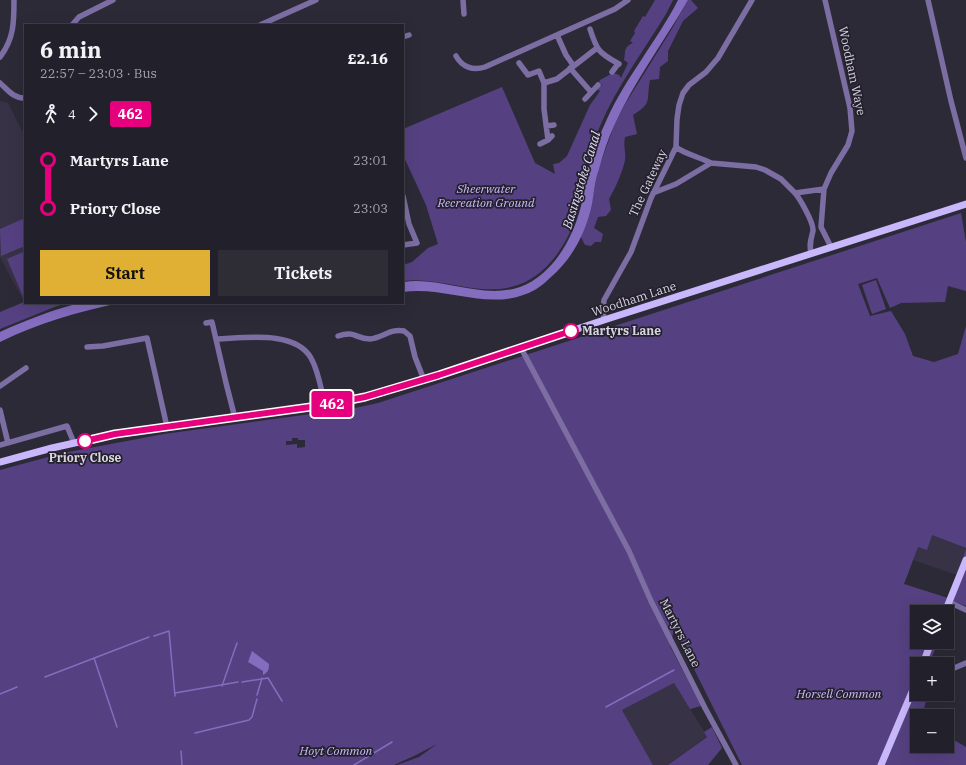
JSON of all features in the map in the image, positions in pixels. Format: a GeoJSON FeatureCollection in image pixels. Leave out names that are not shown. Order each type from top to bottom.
{"type":"FeatureCollection","features":[{"type":"Feature","properties":{"kind":"main road","name":"Woodham Lane"},"geometry":{"type":"LineString","coordinates":[[0,462],[115,434],[325,405],[365,397],[424,380],[604,320],[966,204]]}},
{"type":"Feature","properties":{"kind":"main road"},"geometry":{"type":"LineString","coordinates":[[948,605],[966,560]]}},
{"type":"Feature","properties":{"kind":"main road"},"geometry":{"type":"LineString","coordinates":[[881,765],[910,698]]}},
{"type":"Feature","properties":{"kind":"street"},"geometry":{"type":"LineString","coordinates":[[0,57],[8,46],[12,34],[14,0]]}},
{"type":"Feature","properties":{"kind":"street"},"geometry":{"type":"LineString","coordinates":[[73,24],[79,17],[102,2],[114,0]]}},
{"type":"Feature","properties":{"kind":"street"},"geometry":{"type":"LineString","coordinates":[[262,24],[316,0]]}},
{"type":"Feature","properties":{"kind":"street"},"geometry":{"type":"LineString","coordinates":[[463,0],[464,14]]}},
{"type":"Feature","properties":{"kind":"street"},"geometry":{"type":"LineString","coordinates":[[456,56],[460,62],[471,68],[480,68],[615,9],[628,0]]}},
{"type":"Feature","properties":{"kind":"street","name":"The Gateway"},"geometry":{"type":"LineString","coordinates":[[604,320],[604,300],[631,252],[653,193],[676,148],[677,119],[682,93],[689,85],[706,72],[718,58],[752,0]]}},
{"type":"Feature","properties":{"kind":"street","name":"Woodham Waye"},"geometry":{"type":"LineString","coordinates":[[821,227],[824,189],[831,173],[848,145],[852,131],[850,108],[825,0]]}},
{"type":"Feature","properties":{"kind":"street"},"geometry":{"type":"LineString","coordinates":[[928,0],[951,101],[966,158]]}},
{"type":"Feature","properties":{"kind":"street"},"geometry":{"type":"LineString","coordinates":[[590,29],[597,48],[603,55],[619,64],[612,72]]}},
{"type":"Feature","properties":{"kind":"street"},"geometry":{"type":"LineString","coordinates":[[404,36],[409,34]]}},
{"type":"Feature","properties":{"kind":"street"},"geometry":{"type":"LineString","coordinates":[[556,35],[571,67],[591,92]]}},
{"type":"Feature","properties":{"kind":"street"},"geometry":{"type":"LineString","coordinates":[[544,83],[557,78],[597,48]]}},
{"type":"Feature","properties":{"kind":"street"},"geometry":{"type":"LineString","coordinates":[[519,63],[528,75],[539,71],[544,83],[544,109],[546,126],[550,138],[540,144]]}},
{"type":"Feature","properties":{"kind":"street"},"geometry":{"type":"LineString","coordinates":[[0,83],[17,97],[24,98]]}},
{"type":"Feature","properties":{"kind":"street"},"geometry":{"type":"LineString","coordinates":[[585,99],[598,85]]}},
{"type":"Feature","properties":{"kind":"street"},"geometry":{"type":"LineString","coordinates":[[0,89],[8,91]]}},
{"type":"Feature","properties":{"kind":"street"},"geometry":{"type":"LineString","coordinates":[[546,126],[554,125]]}},
{"type":"Feature","properties":{"kind":"street"},"geometry":{"type":"LineString","coordinates":[[676,148],[711,163],[753,167],[765,170],[781,180],[795,193],[804,205],[813,229],[810,243],[811,253]]}},
{"type":"Feature","properties":{"kind":"street"},"geometry":{"type":"LineString","coordinates":[[653,193],[676,184],[711,163]]}},
{"type":"Feature","properties":{"kind":"street"},"geometry":{"type":"LineString","coordinates":[[795,193],[824,189]]}},
{"type":"Feature","properties":{"kind":"street"},"geometry":{"type":"LineString","coordinates":[[404,201],[409,224],[416,243],[404,245]]}},
{"type":"Feature","properties":{"kind":"street"},"geometry":{"type":"LineString","coordinates":[[813,229],[821,227],[831,247]]}},
{"type":"Feature","properties":{"kind":"street"},"geometry":{"type":"LineString","coordinates":[[206,323],[212,322],[226,383],[236,418]]}},
{"type":"Feature","properties":{"kind":"street"},"geometry":{"type":"LineString","coordinates":[[338,336],[347,333],[368,339],[375,338],[394,330],[404,331],[410,336],[415,357],[424,380]]}},
{"type":"Feature","properties":{"kind":"street"},"geometry":{"type":"LineString","coordinates":[[217,339],[261,337],[288,340],[298,344],[307,352],[314,364],[325,405]]}},
{"type":"Feature","properties":{"kind":"street"},"geometry":{"type":"LineString","coordinates":[[87,347],[103,346],[147,338],[167,427]]}},
{"type":"Feature","properties":{"kind":"street","name":"Martyrs Lane"},"geometry":{"type":"LineString","coordinates":[[518,349],[529,361],[629,551],[651,601],[704,708],[736,765]]}},
{"type":"Feature","properties":{"kind":"street"},"geometry":{"type":"LineString","coordinates":[[0,386],[26,368]]}},
{"type":"Feature","properties":{"kind":"street"},"geometry":{"type":"LineString","coordinates":[[0,410],[8,443]]}},
{"type":"Feature","properties":{"kind":"street"},"geometry":{"type":"LineString","coordinates":[[0,445],[67,426],[74,443]]}},
{"type":"Feature","properties":{"kind":"street"},"geometry":{"type":"LineString","coordinates":[[949,602],[966,610]]}},
{"type":"Feature","properties":{"kind":"street"},"geometry":{"type":"LineString","coordinates":[[954,668],[966,663]]}},
{"type":"Feature","properties":{"kind":"shaded area","name":"Basingstoke Canal"},"geometry":{"type":"Polygon","coordinates":[[[678,0],[688,0],[622,109],[602,158],[586,225],[578,244],[559,270],[536,289],[526,294],[511,298],[496,300],[434,292],[404,292],[404,282],[418,281],[476,290],[505,290],[520,287],[532,281],[552,265],[567,243],[573,230],[582,201],[587,174],[597,142],[607,119],[623,88],[678,0]]]}},
{"type":"Feature","properties":{"kind":"shaded area"},"geometry":{"type":"Polygon","coordinates":[[[0,101],[8,103],[22,131],[24,130],[24,302],[0,257],[0,101]]]}},
{"type":"Feature","properties":{"kind":"shaded area"},"geometry":{"type":"Polygon","coordinates":[[[76,304],[115,304],[58,319],[29,329],[0,342],[0,332],[59,309],[76,304]]]}},
{"type":"Feature","properties":{"kind":"shaded area"},"geometry":{"type":"Polygon","coordinates":[[[932,535],[966,548],[957,575],[913,560],[918,546],[932,535]]]}},
{"type":"Feature","properties":{"kind":"shaded area"},"geometry":{"type":"Polygon","coordinates":[[[252,651],[269,664],[268,671],[263,675],[263,671],[248,662],[252,651]]]}},
{"type":"Feature","properties":{"kind":"shaded area"},"geometry":{"type":"Polygon","coordinates":[[[674,683],[707,736],[668,765],[653,765],[622,710],[674,683]]]}},
{"type":"Feature","properties":{"kind":"green space","name":"Sheerwater Recreation Ground"},"geometry":{"type":"Polygon","coordinates":[[[655,0],[673,0],[666,14],[622,83],[607,112],[595,138],[589,157],[584,175],[579,207],[574,223],[562,247],[545,268],[524,283],[498,289],[470,288],[430,281],[404,281],[404,265],[412,262],[428,248],[438,244],[426,205],[404,157],[404,129],[502,87],[535,163],[555,174],[553,164],[559,163],[567,156],[590,105],[600,91],[597,89],[602,85],[599,82],[600,80],[613,73],[619,75],[621,78],[628,63],[624,60],[626,48],[633,43],[630,41],[635,33],[634,31],[643,16],[645,17],[655,0]]]}},
{"type":"Feature","properties":{"kind":"green space"},"geometry":{"type":"Polygon","coordinates":[[[688,0],[691,0],[698,8],[683,21],[668,51],[668,61],[660,67],[659,79],[650,80],[648,100],[646,104],[633,115],[637,134],[625,137],[625,160],[609,199],[611,210],[606,216],[598,217],[594,228],[603,234],[601,242],[595,242],[591,246],[585,245],[581,237],[591,206],[598,170],[614,126],[624,106],[688,0]]]}},
{"type":"Feature","properties":{"kind":"green space"},"geometry":{"type":"Polygon","coordinates":[[[961,213],[966,242],[966,291],[948,286],[945,302],[901,303],[890,308],[877,278],[858,284],[870,316],[891,311],[905,334],[913,356],[934,362],[958,354],[966,326],[966,548],[932,535],[927,550],[918,547],[904,584],[948,598],[966,549],[966,606],[955,602],[954,605],[910,605],[910,649],[935,649],[932,657],[910,657],[910,701],[926,701],[924,709],[910,709],[910,753],[954,753],[954,740],[966,747],[966,765],[742,765],[674,629],[670,646],[701,706],[690,709],[674,683],[622,710],[653,765],[397,765],[419,757],[437,744],[394,765],[0,765],[0,470],[63,453],[164,434],[355,408],[378,403],[961,213]],[[292,438],[292,441],[286,441],[286,445],[297,444],[297,448],[305,447],[305,440],[298,440],[298,438],[292,438]]]}},
{"type":"Feature","properties":{"kind":"green space"},"geometry":{"type":"Polygon","coordinates":[[[24,218],[24,246],[1,256],[0,229],[24,218]]]}},
{"type":"Feature","properties":{"kind":"green space"},"geometry":{"type":"Polygon","coordinates":[[[24,251],[24,299],[7,259],[24,251]]]}},
{"type":"Feature","properties":{"kind":"green space"},"geometry":{"type":"Polygon","coordinates":[[[876,280],[886,309],[872,314],[862,285],[876,280]]]}},
{"type":"Feature","properties":{"kind":"green space"},"geometry":{"type":"Polygon","coordinates":[[[24,302],[24,304],[66,304],[57,306],[0,329],[0,312],[24,302]]]}},
{"type":"Feature","properties":{"kind":"green space"},"geometry":{"type":"Polygon","coordinates":[[[712,727],[722,748],[708,765],[668,765],[707,737],[704,732],[712,727]]]}},
{"type":"Feature","properties":{"kind":"waterway"},"geometry":{"type":"LineString","coordinates":[[169,631],[175,696]]}},
{"type":"Feature","properties":{"kind":"waterway"},"geometry":{"type":"LineString","coordinates":[[154,636],[169,631]]}},
{"type":"Feature","properties":{"kind":"waterway"},"geometry":{"type":"LineString","coordinates":[[45,677],[149,637]]}},
{"type":"Feature","properties":{"kind":"waterway"},"geometry":{"type":"LineString","coordinates":[[222,686],[237,643]]}},
{"type":"Feature","properties":{"kind":"waterway"},"geometry":{"type":"LineString","coordinates":[[94,658],[117,727]]}},
{"type":"Feature","properties":{"kind":"waterway"},"geometry":{"type":"LineString","coordinates":[[606,707],[674,670]]}},
{"type":"Feature","properties":{"kind":"waterway"},"geometry":{"type":"LineString","coordinates":[[257,695],[262,678]]}},
{"type":"Feature","properties":{"kind":"waterway"},"geometry":{"type":"LineString","coordinates":[[242,682],[268,678],[282,701]]}},
{"type":"Feature","properties":{"kind":"waterway"},"geometry":{"type":"LineString","coordinates":[[175,693],[238,682]]}},
{"type":"Feature","properties":{"kind":"waterway"},"geometry":{"type":"LineString","coordinates":[[0,694],[17,687]]}},
{"type":"Feature","properties":{"kind":"waterway"},"geometry":{"type":"LineString","coordinates":[[195,733],[249,720],[252,717],[257,699]]}},
{"type":"Feature","properties":{"kind":"waterway"},"geometry":{"type":"LineString","coordinates":[[354,765],[392,742]]}},
{"type":"Feature","properties":{"kind":"waterway"},"geometry":{"type":"LineString","coordinates":[[181,751],[182,765]]}},
{"type":"Feature","properties":{"kind":"bus line","name":"462"},"geometry":{"type":"LineString","coordinates":[[85,441],[115,434],[325,405],[365,397],[439,375],[571,331]]}},
{"type":"Feature","properties":{"kind":"place","name":"Martyrs Lane"},"geometry":{"type":"Point","coordinates":[571,331]}},
{"type":"Feature","properties":{"kind":"place","name":"Priory Close"},"geometry":{"type":"Point","coordinates":[85,441]}},
{"type":"Feature","properties":{"kind":"park label","name":"Horsell Common"},"geometry":{"type":"Point","coordinates":[839,694]}},
{"type":"Feature","properties":{"kind":"park label","name":"Hoyt Common"},"geometry":{"type":"Point","coordinates":[336,751]}}]}
